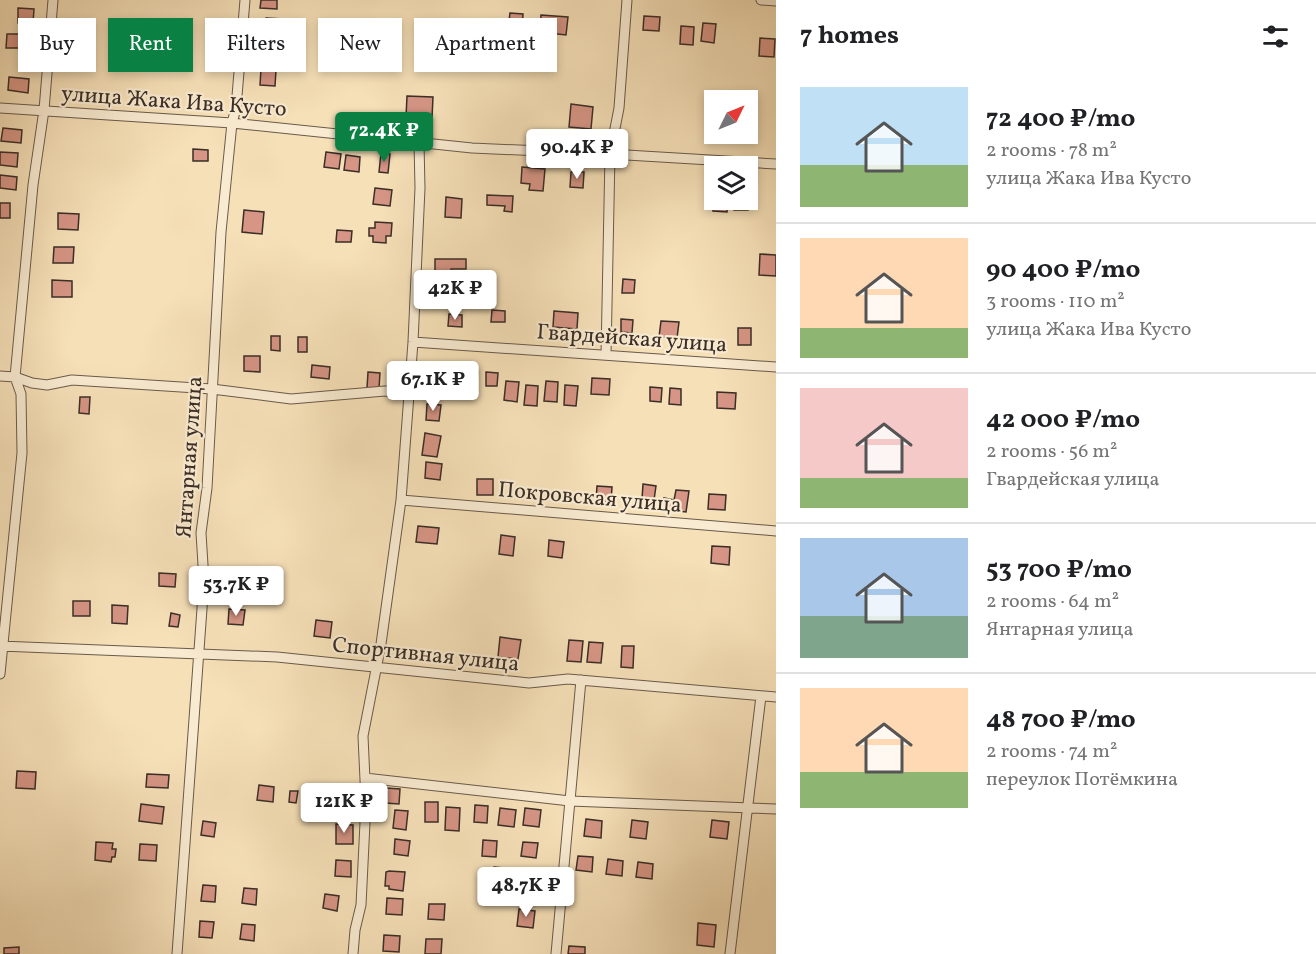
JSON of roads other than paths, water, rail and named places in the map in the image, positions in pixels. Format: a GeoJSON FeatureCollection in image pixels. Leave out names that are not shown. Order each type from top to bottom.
{"type":"FeatureCollection","features":[{"type":"Feature","properties":{"kind":"street"},"geometry":{"type":"LineString","coordinates":[[0,674],[22,453],[21,394],[15,377],[33,184],[44,110],[53,0]]}},
{"type":"Feature","properties":{"kind":"street","name":"Янтарная улица"},"geometry":{"type":"LineString","coordinates":[[177,954],[204,581],[201,533],[207,488],[221,232],[232,123],[236,108],[245,0]]}},
{"type":"Feature","properties":{"kind":"street"},"geometry":{"type":"LineString","coordinates":[[606,355],[610,154],[620,108],[627,0]]}},
{"type":"Feature","properties":{"kind":"street"},"geometry":{"type":"LineString","coordinates":[[761,0],[776,1]]}},
{"type":"Feature","properties":{"kind":"street","name":"улица Жака Ива Кусто"},"geometry":{"type":"LineString","coordinates":[[0,108],[232,123],[472,148],[776,164]]}},
{"type":"Feature","properties":{"kind":"street"},"geometry":{"type":"LineString","coordinates":[[353,954],[355,930],[361,905],[366,802],[363,736],[377,668],[401,500],[413,342],[420,188],[419,143]]}},
{"type":"Feature","properties":{"kind":"street","name":"Гвардейская улица"},"geometry":{"type":"LineString","coordinates":[[413,342],[776,367]]}},
{"type":"Feature","properties":{"kind":"street"},"geometry":{"type":"LineString","coordinates":[[0,376],[15,377],[47,385],[72,380],[212,389],[291,399],[375,391],[408,392]]}},
{"type":"Feature","properties":{"kind":"street","name":"Покровская улица"},"geometry":{"type":"LineString","coordinates":[[401,500],[776,531]]}},
{"type":"Feature","properties":{"kind":"street","name":"Спортивная улица"},"geometry":{"type":"LineString","coordinates":[[2,646],[277,657],[530,684],[568,679],[776,697]]}},
{"type":"Feature","properties":{"kind":"street"},"geometry":{"type":"LineString","coordinates":[[556,954],[581,680]]}},
{"type":"Feature","properties":{"kind":"street"},"geometry":{"type":"LineString","coordinates":[[730,954],[761,696]]}},
{"type":"Feature","properties":{"kind":"street"},"geometry":{"type":"LineString","coordinates":[[365,778],[570,801],[776,809]]}}]}
